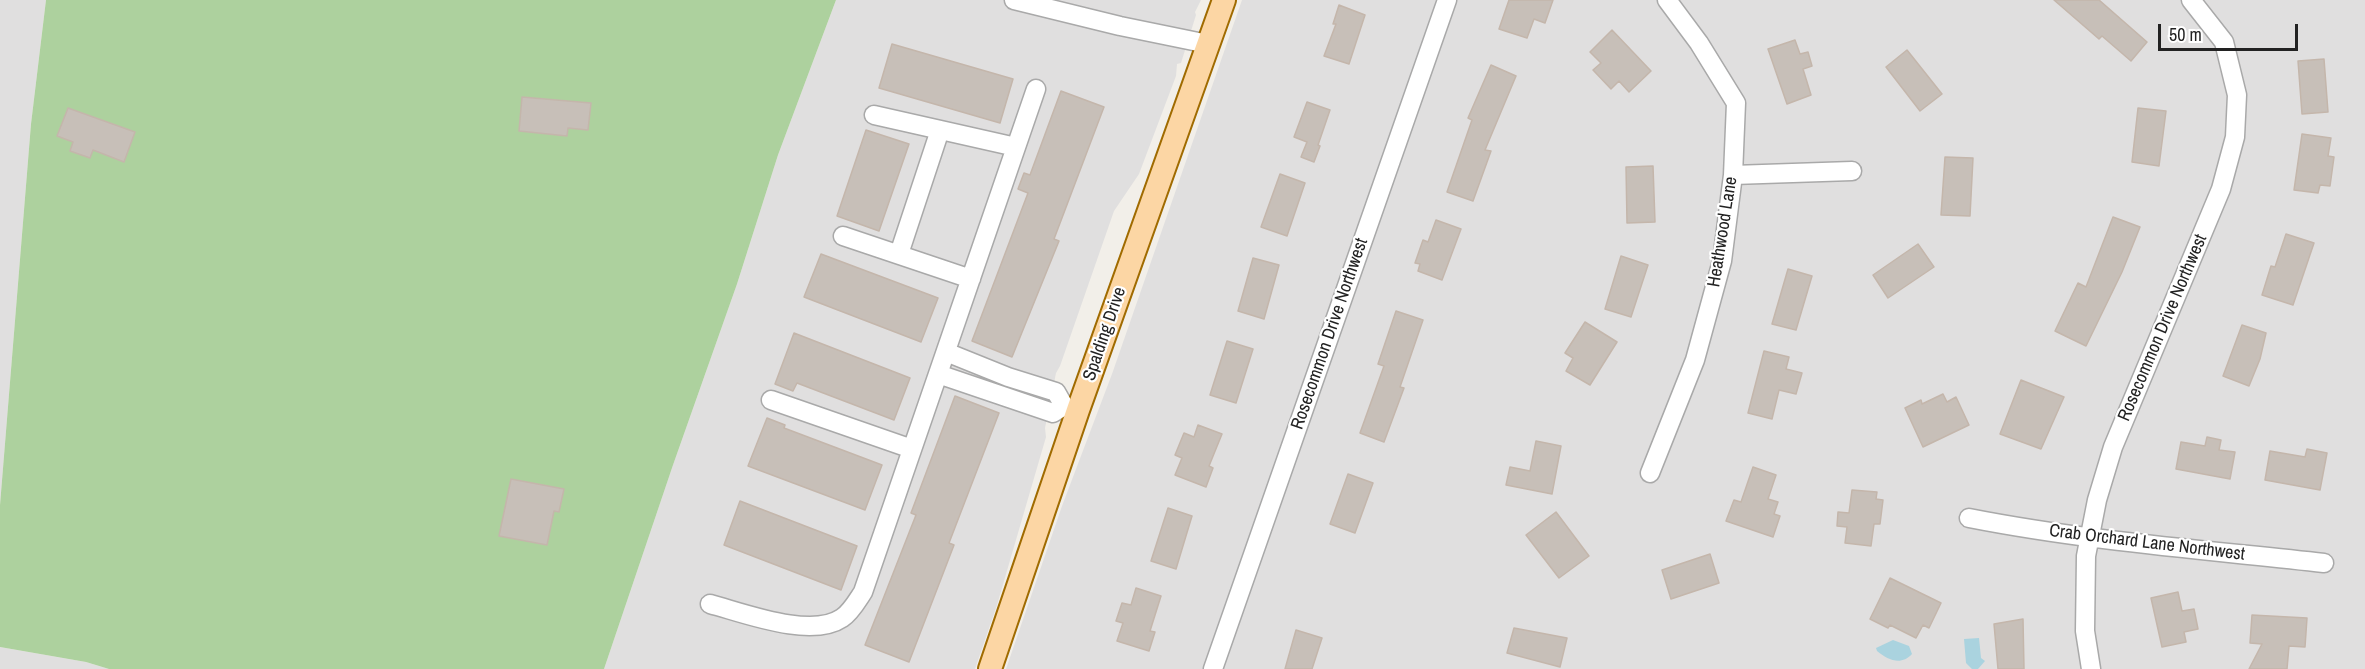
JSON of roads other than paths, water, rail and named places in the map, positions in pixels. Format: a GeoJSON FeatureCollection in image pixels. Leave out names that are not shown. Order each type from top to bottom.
{"type":"FeatureCollection","features":[{"type":"Feature","properties":{"kind":"main road","name":"Spalding Drive"},"geometry":{"type":"LineString","coordinates":[[990,669],[1071,408],[1224,0]]}},
{"type":"Feature","properties":{"kind":"street"},"geometry":{"type":"LineString","coordinates":[[1014,0],[1208,44]]}},
{"type":"Feature","properties":{"kind":"street","name":"Rosecommon Drive Northwest"},"geometry":{"type":"LineString","coordinates":[[1213,669],[1447,0]]}},
{"type":"Feature","properties":{"kind":"street","name":"Heathwood Lane"},"geometry":{"type":"LineString","coordinates":[[1650,473],[1695,360],[1722,261],[1733,175],[1736,103],[1699,43],[1667,0]]}},
{"type":"Feature","properties":{"kind":"street","name":"Rosecommon Drive Northwest"},"geometry":{"type":"LineString","coordinates":[[2091,669],[2085,631],[2086,556],[2097,500],[2113,447],[2221,189],[2235,137],[2237,95],[2224,42],[2191,0]]}},
{"type":"Feature","properties":{"kind":"street"},"geometry":{"type":"LineString","coordinates":[[711,604],[795,626],[824,624],[842,618],[863,592],[1036,89]]}},
{"type":"Feature","properties":{"kind":"street"},"geometry":{"type":"LineString","coordinates":[[874,115],[1016,147]]}},
{"type":"Feature","properties":{"kind":"street"},"geometry":{"type":"LineString","coordinates":[[899,254],[940,130]]}},
{"type":"Feature","properties":{"kind":"street"},"geometry":{"type":"LineString","coordinates":[[1733,175],[1852,171]]}},
{"type":"Feature","properties":{"kind":"street"},"geometry":{"type":"LineString","coordinates":[[843,236],[971,279]]}},
{"type":"Feature","properties":{"kind":"street"},"geometry":{"type":"LineString","coordinates":[[938,374],[1053,413],[1071,408],[1056,392],[946,352]]}},
{"type":"Feature","properties":{"kind":"street"},"geometry":{"type":"LineString","coordinates":[[771,400],[912,449]]}},
{"type":"Feature","properties":{"kind":"street","name":"Crab Orchard Lane Northwest"},"geometry":{"type":"LineString","coordinates":[[1969,518],[2091,537],[2324,563]]}},
{"type":"Feature","properties":{"kind":"water"},"geometry":{"type":"Polygon","coordinates":[[[1979,638],[1981,658],[1985,661],[1978,669],[1972,669],[1966,663],[1964,639],[1979,638]]]}},
{"type":"Feature","properties":{"kind":"water"},"geometry":{"type":"Polygon","coordinates":[[[1893,640],[1909,646],[1912,654],[1899,661],[1877,651],[1876,648],[1893,640]]]}}]}
